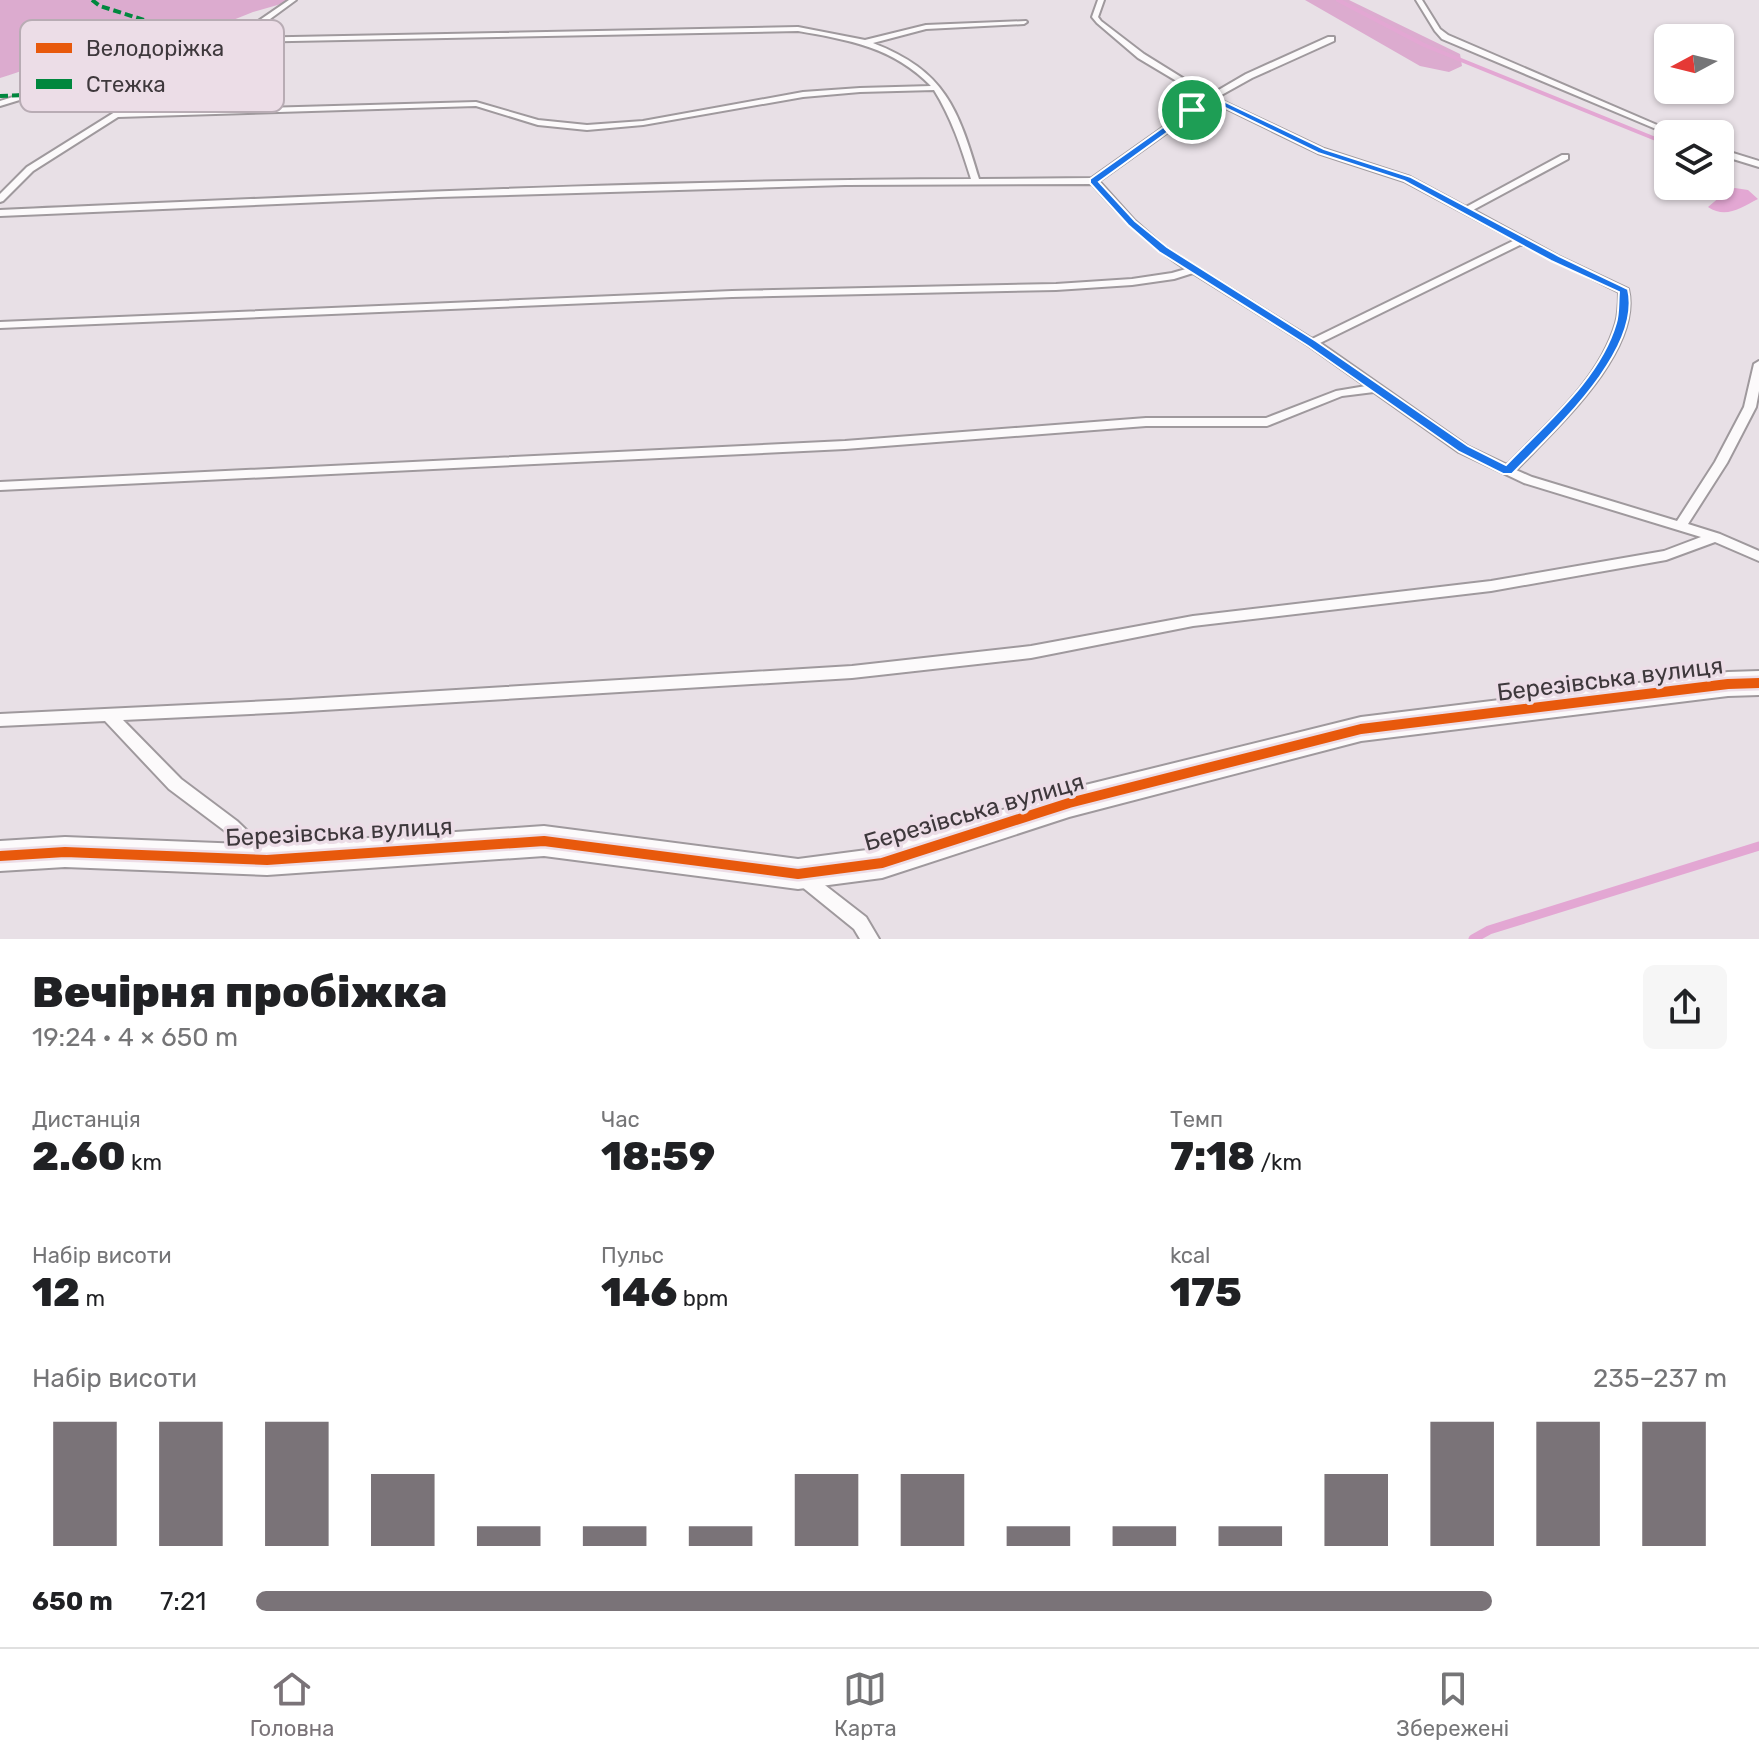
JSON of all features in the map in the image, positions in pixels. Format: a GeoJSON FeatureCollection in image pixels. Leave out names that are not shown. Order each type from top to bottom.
{"type":"FeatureCollection","features":[{"type":"Feature","properties":{"kind":"street","name":"Березівська вулиця"},"geometry":{"type":"LineString","coordinates":[[0,856],[65,852],[267,860],[544,841],[798,874],[882,863],[1069,803],[1361,729],[1728,684],[1759,683]]}},
{"type":"Feature","properties":{"kind":"lane"},"geometry":{"type":"LineString","coordinates":[[264,20],[293,0]]}},
{"type":"Feature","properties":{"kind":"lane"},"geometry":{"type":"LineString","coordinates":[[1101,0],[1095,17],[1099,22],[1141,56],[1210,98],[1321,151],[1407,179],[1521,241],[1624,291],[1622,322],[1607,356],[1573,403],[1508,471]]}},
{"type":"Feature","properties":{"kind":"lane"},"geometry":{"type":"LineString","coordinates":[[1419,0],[1437,30],[1445,37],[1654,126]]}},
{"type":"Feature","properties":{"kind":"lane"},"geometry":{"type":"LineString","coordinates":[[867,42],[926,27],[1024,22]]}},
{"type":"Feature","properties":{"kind":"lane"},"geometry":{"type":"LineString","coordinates":[[284,39],[739,28],[798,29],[867,42],[917,66],[937,88],[954,112],[976,182]]}},
{"type":"Feature","properties":{"kind":"lane"},"geometry":{"type":"LineString","coordinates":[[0,213],[438,194],[845,182],[1094,181],[1210,98],[1249,76],[1331,39]]}},
{"type":"Feature","properties":{"kind":"lane"},"geometry":{"type":"LineString","coordinates":[[284,110],[476,104],[529,122],[561,127],[687,116],[797,95],[937,88]]}},
{"type":"Feature","properties":{"kind":"lane"},"geometry":{"type":"LineString","coordinates":[[0,104],[20,98]]}},
{"type":"Feature","properties":{"kind":"lane"},"geometry":{"type":"LineString","coordinates":[[0,199],[30,169],[120,112]]}},
{"type":"Feature","properties":{"kind":"lane"},"geometry":{"type":"LineString","coordinates":[[115,115],[213,112]]}},
{"type":"Feature","properties":{"kind":"lane"},"geometry":{"type":"LineString","coordinates":[[1734,156],[1759,164]]}},
{"type":"Feature","properties":{"kind":"lane"},"geometry":{"type":"LineString","coordinates":[[1467,210],[1565,157]]}},
{"type":"Feature","properties":{"kind":"lane"},"geometry":{"type":"LineString","coordinates":[[1094,181],[1132,223],[1192,270],[1312,343],[1463,449],[1508,471],[1715,537],[1759,556]]}},
{"type":"Feature","properties":{"kind":"lane"},"geometry":{"type":"LineString","coordinates":[[1312,343],[1521,241]]}},
{"type":"Feature","properties":{"kind":"lane"},"geometry":{"type":"LineString","coordinates":[[0,325],[732,294],[1056,287],[1132,282],[1192,270]]}},
{"type":"Feature","properties":{"kind":"lane"},"geometry":{"type":"LineString","coordinates":[[1680,527],[1721,463],[1750,407],[1759,364]]}},
{"type":"Feature","properties":{"kind":"lane"},"geometry":{"type":"LineString","coordinates":[[0,486],[845,445],[1146,422],[1267,422],[1340,393],[1377,388]]}},
{"type":"Feature","properties":{"kind":"lane"},"geometry":{"type":"LineString","coordinates":[[0,720],[306,706],[852,672],[1031,652],[1193,621],[1491,586],[1666,555],[1715,537]]}},
{"type":"Feature","properties":{"kind":"lane"},"geometry":{"type":"LineString","coordinates":[[108,714],[175,784],[231,826],[267,860]]}},
{"type":"Feature","properties":{"kind":"lane"},"geometry":{"type":"LineString","coordinates":[[798,874],[860,923],[870,939]]}},
{"type":"Feature","properties":{"kind":"shaded area"},"geometry":{"type":"Polygon","coordinates":[[[0,0],[295,0],[233,20],[20,20],[20,71],[0,78],[0,0]]]}},
{"type":"Feature","properties":{"kind":"shaded area"},"geometry":{"type":"Polygon","coordinates":[[[1305,0],[1349,0],[1460,54],[1462,66],[1449,72],[1420,66],[1305,0]]]}},
{"type":"Feature","properties":{"kind":"shaded area"},"geometry":{"type":"Polygon","coordinates":[[[1734,188],[1748,190],[1758,199],[1727,212],[1708,207],[1716,200],[1734,200],[1734,188]]]}},
{"type":"Feature","properties":{"kind":"waterway"},"geometry":{"type":"LineString","coordinates":[[1338,0],[1424,45],[1654,138]]}},
{"type":"Feature","properties":{"kind":"waterway"},"geometry":{"type":"LineString","coordinates":[[1473,939],[1489,930],[1759,846]]}},
{"type":"Feature","properties":{"kind":"marked path"},"geometry":{"type":"LineString","coordinates":[[92,0],[100,6],[147,20]]}},
{"type":"Feature","properties":{"kind":"marked path"},"geometry":{"type":"LineString","coordinates":[[0,96],[20,95]]}},
{"type":"Feature","properties":{"kind":"cycle path"},"geometry":{"type":"LineString","coordinates":[[0,856],[65,852],[267,860],[544,841],[798,874],[882,863],[1069,803],[1361,729],[1728,684],[1759,683]]}},
{"type":"Feature","properties":{"kind":"route"},"geometry":{"type":"LineString","coordinates":[[1210,98],[1321,151],[1407,179],[1521,241],[1624,291],[1622,322],[1607,356],[1573,403],[1508,471],[1463,449],[1312,343],[1163,250],[1132,223],[1094,181],[1192,110],[1210,98]]}}]}
